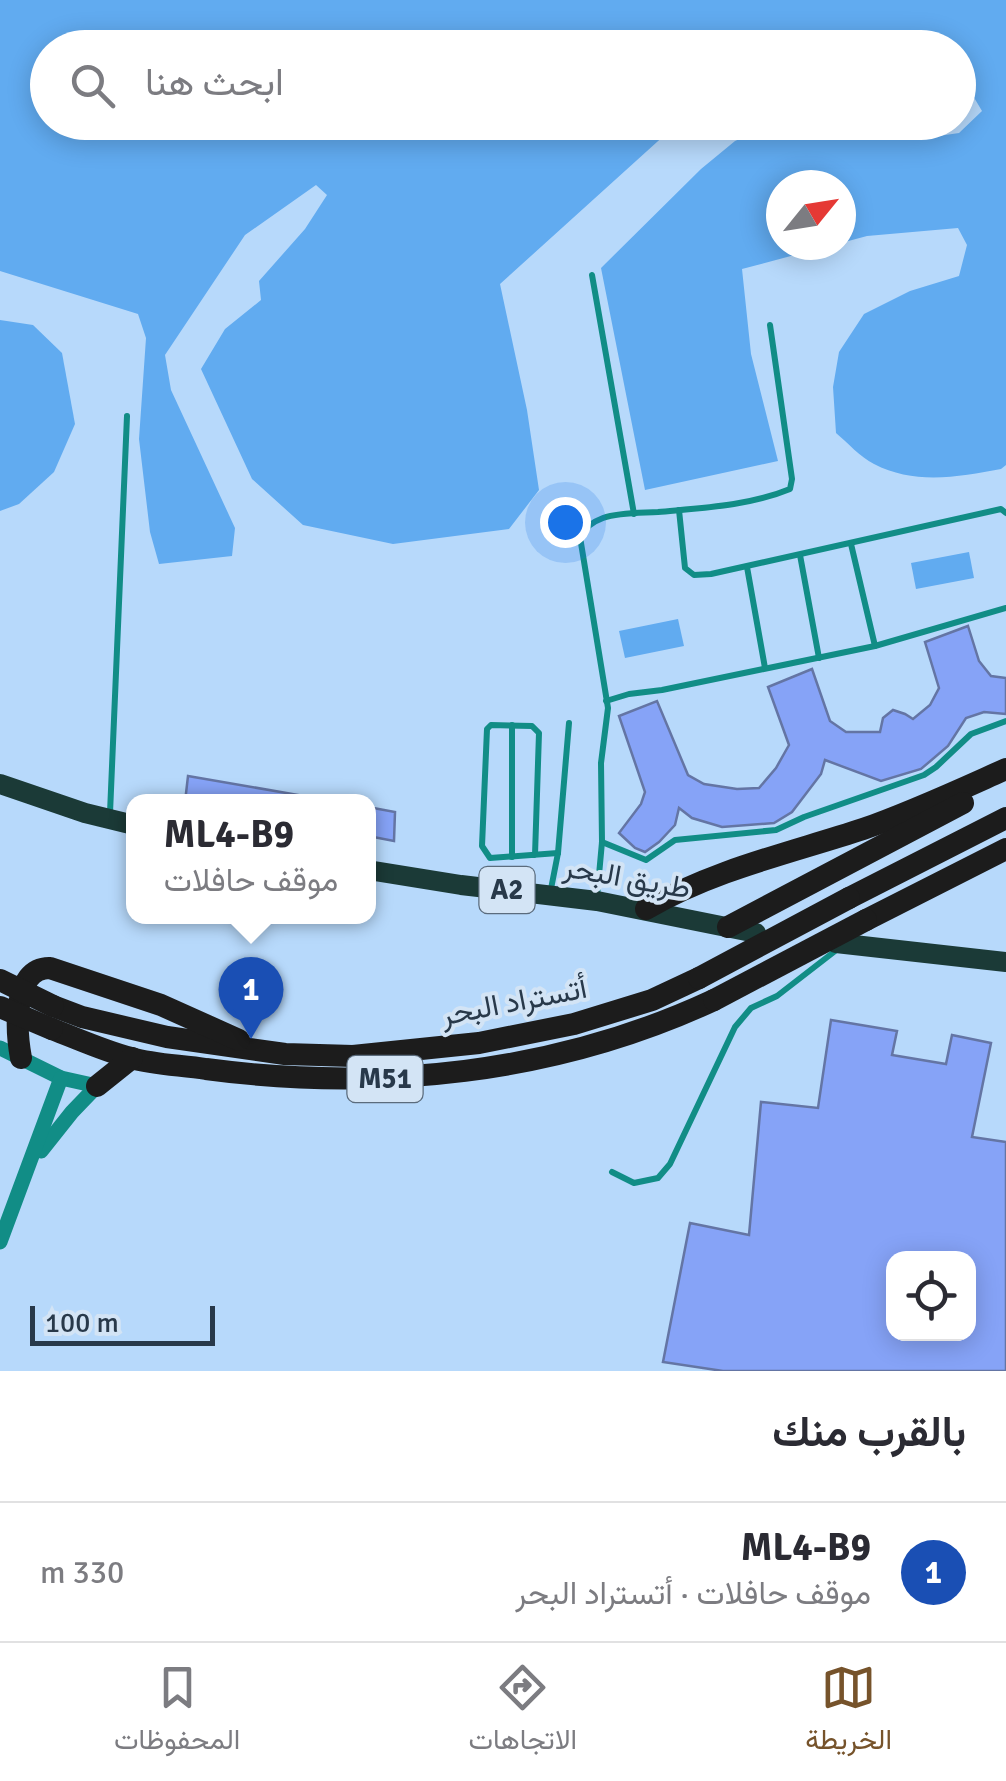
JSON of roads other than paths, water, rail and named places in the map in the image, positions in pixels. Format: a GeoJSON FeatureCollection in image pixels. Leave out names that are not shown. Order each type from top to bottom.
{"type":"FeatureCollection","features":[{"type":"Feature","properties":{"kind":"highway"},"geometry":{"type":"LineString","coordinates":[[646,909],[702,881],[868,827],[1006,770]]}},
{"type":"Feature","properties":{"kind":"highway"},"geometry":{"type":"LineString","coordinates":[[728,927],[1006,780]]}},
{"type":"Feature","properties":{"kind":"highway","name":"أتستراد البحر"},"geometry":{"type":"LineString","coordinates":[[6,1023],[82,1017],[152,1034],[285,1054],[353,1056],[480,1043],[574,1024],[652,1000],[699,978],[1006,818]]}},
{"type":"Feature","properties":{"kind":"highway","name":"أتستراد البحر"},"geometry":{"type":"LineString","coordinates":[[0,980],[52,1017],[132,1058],[300,1079],[380,1079],[466,1072],[575,1049],[660,1023],[714,1000],[1006,849]]}},
{"type":"Feature","properties":{"kind":"highway"},"geometry":{"type":"LineString","coordinates":[[10,1053],[6,1023],[25,980],[40,968],[161,1005],[264,1050]]}},
{"type":"Feature","properties":{"kind":"highway"},"geometry":{"type":"LineString","coordinates":[[97,1086],[132,1058]]}},
{"type":"Feature","properties":{"kind":"main road"},"geometry":{"type":"LineString","coordinates":[[0,784],[126,824]]}},
{"type":"Feature","properties":{"kind":"main road","name":"طريق البحر"},"geometry":{"type":"LineString","coordinates":[[376,871],[597,901],[756,933]]}},
{"type":"Feature","properties":{"kind":"main road"},"geometry":{"type":"LineString","coordinates":[[840,944],[1006,962]]}},
{"type":"Feature","properties":{"kind":"street"},"geometry":{"type":"LineString","coordinates":[[10,1053],[61,1078],[97,1086],[28,1170]]}},
{"type":"Feature","properties":{"kind":"street"},"geometry":{"type":"LineString","coordinates":[[0,1242],[61,1078]]}},
{"type":"Feature","properties":{"kind":"lane"},"geometry":{"type":"LineString","coordinates":[[592,275],[634,514]]}},
{"type":"Feature","properties":{"kind":"lane"},"geometry":{"type":"LineString","coordinates":[[597,901],[602,842],[600,763],[606,701],[580,537],[584,529],[603,518],[723,505],[790,489],[792,479],[770,325]]}},
{"type":"Feature","properties":{"kind":"lane"},"geometry":{"type":"LineString","coordinates":[[109,819],[127,416]]}},
{"type":"Feature","properties":{"kind":"lane"},"geometry":{"type":"LineString","coordinates":[[680,510],[684,568],[694,575],[800,556],[1001,509],[1006,512]]}},
{"type":"Feature","properties":{"kind":"lane"},"geometry":{"type":"LineString","coordinates":[[851,544],[875,646]]}},
{"type":"Feature","properties":{"kind":"lane"},"geometry":{"type":"LineString","coordinates":[[800,556],[818,658]]}},
{"type":"Feature","properties":{"kind":"lane"},"geometry":{"type":"LineString","coordinates":[[746,566],[765,668]]}},
{"type":"Feature","properties":{"kind":"lane"},"geometry":{"type":"LineString","coordinates":[[606,701],[875,646],[1006,608]]}},
{"type":"Feature","properties":{"kind":"lane"},"geometry":{"type":"LineString","coordinates":[[602,842],[646,860],[675,840],[776,830],[924,775],[972,734],[1006,722]]}},
{"type":"Feature","properties":{"kind":"lane"},"geometry":{"type":"LineString","coordinates":[[550,895],[558,853],[570,724]]}},
{"type":"Feature","properties":{"kind":"lane"},"geometry":{"type":"LineString","coordinates":[[536,855],[538,733],[532,726],[491,725],[487,729],[482,846],[490,858],[512,857],[536,855],[558,853]]}},
{"type":"Feature","properties":{"kind":"lane"},"geometry":{"type":"LineString","coordinates":[[512,725],[512,857]]}},
{"type":"Feature","properties":{"kind":"lane"},"geometry":{"type":"LineString","coordinates":[[612,1172],[634,1183],[658,1178],[670,1164],[735,1027],[752,1008],[777,996],[840,944]]}},
{"type":"Feature","properties":{"kind":"water"},"geometry":{"type":"Polygon","coordinates":[[[0,0],[1006,0],[1006,465],[1001,469],[953,476],[905,475],[869,461],[836,433],[833,387],[839,352],[864,314],[910,291],[959,276],[967,245],[958,228],[856,239],[856,170],[766,170],[766,260],[776,260],[742,269],[751,354],[778,461],[645,490],[601,268],[701,169],[737,140],[976,140],[976,117],[982,111],[976,101],[976,30],[30,30],[30,140],[659,140],[500,284],[527,410],[539,490],[509,529],[393,544],[303,525],[252,479],[201,369],[225,329],[261,300],[259,281],[305,229],[327,195],[316,185],[245,235],[165,355],[171,390],[235,528],[232,556],[159,564],[150,532],[139,439],[146,338],[138,314],[0,271],[0,0]]]}},
{"type":"Feature","properties":{"kind":"water"},"geometry":{"type":"Polygon","coordinates":[[[0,320],[33,325],[62,353],[75,424],[54,472],[19,504],[0,511],[0,320]]]}},
{"type":"Feature","properties":{"kind":"water"},"geometry":{"type":"Polygon","coordinates":[[[969,552],[974,578],[916,589],[911,563],[969,552]]]}},
{"type":"Feature","properties":{"kind":"water"},"geometry":{"type":"Polygon","coordinates":[[[678,619],[684,646],[625,658],[619,631],[678,619]]]}},
{"type":"Feature","properties":{"kind":"place","name":"ML4-B9"},"geometry":{"type":"Point","coordinates":[251,1039]}}]}
